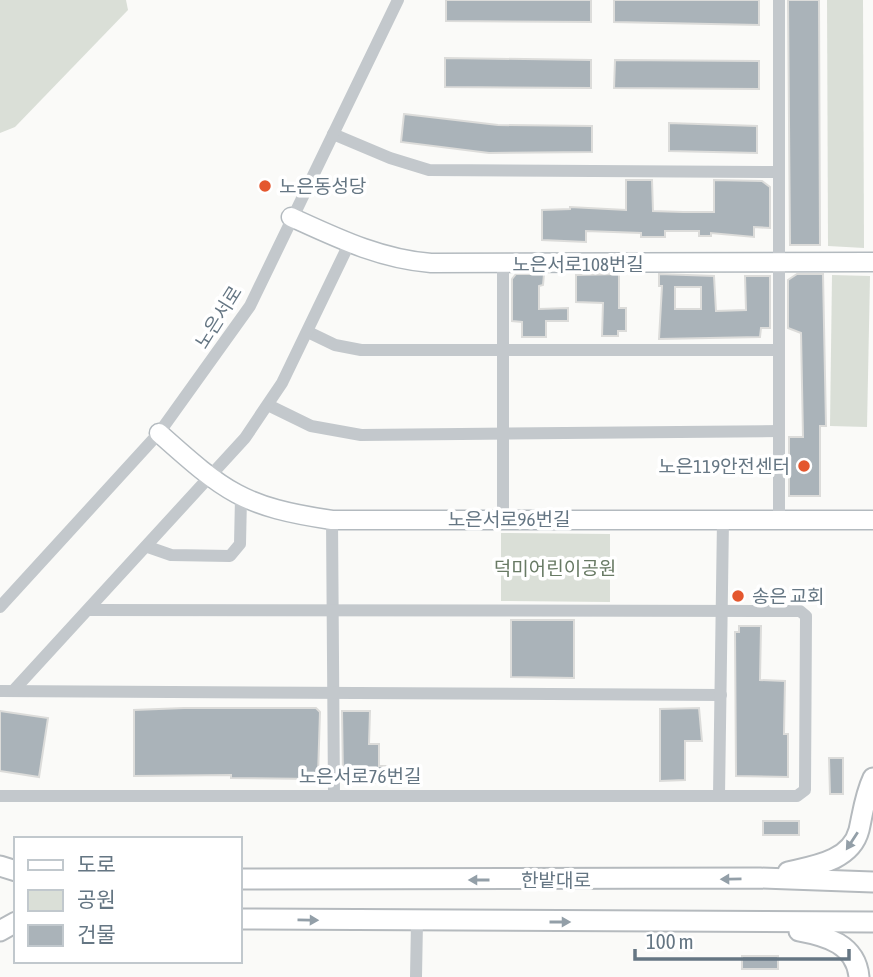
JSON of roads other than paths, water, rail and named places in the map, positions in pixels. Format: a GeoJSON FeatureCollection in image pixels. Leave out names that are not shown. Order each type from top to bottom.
{"type":"FeatureCollection","features":[{"type":"Feature","properties":{"kind":"main road"},"geometry":{"type":"LineString","coordinates":[[760,878],[815,866],[849,849],[855,841],[865,795],[873,778]]}},
{"type":"Feature","properties":{"kind":"main road","name":"한밭대로"},"geometry":{"type":"LineString","coordinates":[[242,879],[760,878],[873,882]]}},
{"type":"Feature","properties":{"kind":"main road"},"geometry":{"type":"LineString","coordinates":[[242,919],[417,922],[873,922]]}},
{"type":"Feature","properties":{"kind":"main road"},"geometry":{"type":"LineString","coordinates":[[764,922],[828,937],[846,949],[858,966],[859,977]]}},
{"type":"Feature","properties":{"kind":"street","name":"노은서로"},"geometry":{"type":"LineString","coordinates":[[0,607],[159,433],[250,306],[291,216],[398,0]]}},
{"type":"Feature","properties":{"kind":"street"},"geometry":{"type":"LineString","coordinates":[[779,0],[779,520]]}},
{"type":"Feature","properties":{"kind":"street"},"geometry":{"type":"LineString","coordinates":[[333,134],[390,158],[429,170],[779,172]]}},
{"type":"Feature","properties":{"kind":"street","name":"노은서로108번길"},"geometry":{"type":"LineString","coordinates":[[291,216],[349,244],[401,261],[503,264],[873,262]]}},
{"type":"Feature","properties":{"kind":"street"},"geometry":{"type":"LineString","coordinates":[[6,691],[90,610],[245,438],[268,405],[308,332],[349,244]]}},
{"type":"Feature","properties":{"kind":"street"},"geometry":{"type":"LineString","coordinates":[[503,264],[503,518]]}},
{"type":"Feature","properties":{"kind":"street"},"geometry":{"type":"LineString","coordinates":[[308,332],[335,345],[361,350],[779,351]]}},
{"type":"Feature","properties":{"kind":"street"},"geometry":{"type":"LineString","coordinates":[[268,405],[293,420],[342,433],[779,431]]}},
{"type":"Feature","properties":{"kind":"street","name":"노은서로96번길"},"geometry":{"type":"LineString","coordinates":[[159,433],[208,477],[241,498],[270,509],[332,520],[873,520]]}},
{"type":"Feature","properties":{"kind":"street"},"geometry":{"type":"LineString","coordinates":[[148,547],[171,555],[230,556],[240,544],[241,498]]}},
{"type":"Feature","properties":{"kind":"street"},"geometry":{"type":"LineString","coordinates":[[332,520],[334,796]]}},
{"type":"Feature","properties":{"kind":"street"},"geometry":{"type":"LineString","coordinates":[[719,795],[723,520]]}},
{"type":"Feature","properties":{"kind":"street"},"geometry":{"type":"LineString","coordinates":[[90,610],[721,610]]}},
{"type":"Feature","properties":{"kind":"street","name":"노은서로76번길"},"geometry":{"type":"LineString","coordinates":[[0,796],[797,796],[805,790],[806,616],[800,611],[721,610]]}},
{"type":"Feature","properties":{"kind":"street"},"geometry":{"type":"LineString","coordinates":[[6,691],[721,695]]}},
{"type":"Feature","properties":{"kind":"street"},"geometry":{"type":"LineString","coordinates":[[416,977],[417,922]]}},
{"type":"Feature","properties":{"kind":"place","name":"노은동성당"},"geometry":{"type":"Point","coordinates":[265,186]}},
{"type":"Feature","properties":{"kind":"place","name":"노은119안전센터"},"geometry":{"type":"Point","coordinates":[804,466]}},
{"type":"Feature","properties":{"kind":"place","name":"송은 교회"},"geometry":{"type":"Point","coordinates":[738,596]}},
{"type":"Feature","properties":{"kind":"park label","name":"덕미어린이공원"},"geometry":{"type":"Point","coordinates":[555,568]}}]}
